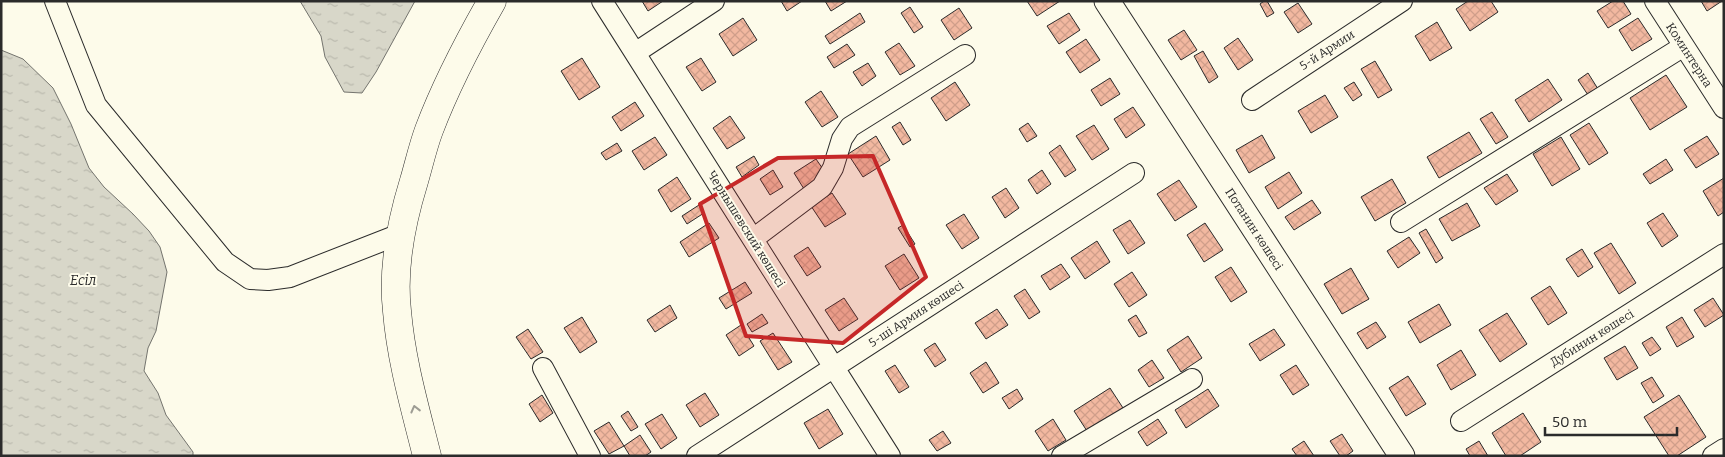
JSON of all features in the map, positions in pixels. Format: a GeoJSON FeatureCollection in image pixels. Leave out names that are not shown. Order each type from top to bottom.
{"type":"FeatureCollection","features":[{"type":"Feature","properties":{"kind":"highway"},"geometry":{"type":"LineString","coordinates":[[427,456],[408,384],[397,312],[395,275],[400,234],[428,131],[457,65],[492,1]]}},
{"type":"Feature","properties":{"kind":"main road","name":"Потанин көшесі"},"geometry":{"type":"LineString","coordinates":[[1107,1],[1402,456]]}},
{"type":"Feature","properties":{"kind":"street"},"geometry":{"type":"LineString","coordinates":[[55,1],[96,106],[225,262],[250,279],[268,280],[290,277],[400,234]]}},
{"type":"Feature","properties":{"kind":"street","name":"Чернышевский көшесі"},"geometry":{"type":"LineString","coordinates":[[602,1],[890,456]]}},
{"type":"Feature","properties":{"kind":"street"},"geometry":{"type":"LineString","coordinates":[[635,53],[714,1]]}},
{"type":"Feature","properties":{"kind":"street","name":"5-й Армии"},"geometry":{"type":"LineString","coordinates":[[1252,100],[1402,1]]}},
{"type":"Feature","properties":{"kind":"street","name":"Коминтерна"},"geometry":{"type":"LineString","coordinates":[[1655,1],[1724,108]]}},
{"type":"Feature","properties":{"kind":"street"},"geometry":{"type":"LineString","coordinates":[[1401,222],[1684,46]]}},
{"type":"Feature","properties":{"kind":"street"},"geometry":{"type":"LineString","coordinates":[[753,239],[822,188],[833,168],[842,139],[850,127],[965,55]]}},
{"type":"Feature","properties":{"kind":"street","name":"5-ші Армия көшесі"},"geometry":{"type":"LineString","coordinates":[[698,456],[1134,173]]}},
{"type":"Feature","properties":{"kind":"street","name":"Дубинин көшесі"},"geometry":{"type":"LineString","coordinates":[[1461,421],[1724,254]]}},
{"type":"Feature","properties":{"kind":"street"},"geometry":{"type":"LineString","coordinates":[[543,368],[590,456]]}},
{"type":"Feature","properties":{"kind":"street"},"geometry":{"type":"LineString","coordinates":[[1062,456],[1192,379]]}},
{"type":"Feature","properties":{"kind":"street"},"geometry":{"type":"LineString","coordinates":[[1713,456],[1724,449]]}},
{"type":"Feature","properties":{"kind":"highlighted area"},"geometry":{"type":"Polygon","coordinates":[[[873,156],[926,277],[843,343],[746,336],[700,204],[778,158],[873,156]]]}},
{"type":"Feature","properties":{"kind":"water"},"geometry":{"type":"Polygon","coordinates":[[[300,1],[415,1],[376,72],[362,93],[344,92],[325,57],[321,36],[300,1]]]}},
{"type":"Feature","properties":{"kind":"water","name":"Есіл"},"geometry":{"type":"Polygon","coordinates":[[[1,50],[23,59],[53,88],[71,124],[89,168],[104,187],[149,231],[160,247],[167,272],[156,331],[148,348],[144,371],[158,393],[166,415],[193,452],[193,456],[1,456],[1,50]]]}},
{"type":"Feature","properties":{"kind":"building"},"geometry":{"type":"Polygon","coordinates":[[[642,1],[663,1],[648,11],[642,1]]]}},
{"type":"Feature","properties":{"kind":"building"},"geometry":{"type":"Polygon","coordinates":[[[781,1],[802,1],[787,11],[781,1]]]}},
{"type":"Feature","properties":{"kind":"building"},"geometry":{"type":"Polygon","coordinates":[[[825,1],[847,1],[831,11],[825,1]]]}},
{"type":"Feature","properties":{"kind":"building"},"geometry":{"type":"Polygon","coordinates":[[[1027,1],[1060,1],[1037,16],[1027,1]]]}},
{"type":"Feature","properties":{"kind":"building"},"geometry":{"type":"Polygon","coordinates":[[[1267,1],[1274,13],[1267,17],[1260,4],[1267,1]]]}},
{"type":"Feature","properties":{"kind":"building"},"geometry":{"type":"Polygon","coordinates":[[[1468,1],[1491,1],[1498,12],[1470,31],[1456,9],[1468,1]]]}},
{"type":"Feature","properties":{"kind":"building"},"geometry":{"type":"Polygon","coordinates":[[[1613,1],[1623,1],[1631,14],[1608,28],[1597,11],[1613,1]]]}},
{"type":"Feature","properties":{"kind":"building"},"geometry":{"type":"Polygon","coordinates":[[[1701,1],[1722,1],[1707,11],[1701,1]]]}},
{"type":"Feature","properties":{"kind":"building"},"geometry":{"type":"Polygon","coordinates":[[[1298,3],[1312,24],[1298,33],[1284,12],[1298,3]]]}},
{"type":"Feature","properties":{"kind":"building"},"geometry":{"type":"Polygon","coordinates":[[[910,7],[923,27],[914,33],[901,13],[910,7]]]}},
{"type":"Feature","properties":{"kind":"building"},"geometry":{"type":"Polygon","coordinates":[[[959,8],[972,28],[954,40],[941,20],[959,8]]]}},
{"type":"Feature","properties":{"kind":"building"},"geometry":{"type":"Polygon","coordinates":[[[860,13],[865,22],[830,44],[825,36],[860,13]]]}},
{"type":"Feature","properties":{"kind":"building"},"geometry":{"type":"Polygon","coordinates":[[[1069,13],[1080,30],[1059,44],[1047,26],[1069,13]]]}},
{"type":"Feature","properties":{"kind":"building"},"geometry":{"type":"Polygon","coordinates":[[[743,18],[757,40],[733,56],[719,34],[743,18]]]}},
{"type":"Feature","properties":{"kind":"building"},"geometry":{"type":"Polygon","coordinates":[[[1638,18],[1652,39],[1632,51],[1619,30],[1638,18]]]}},
{"type":"Feature","properties":{"kind":"building"},"geometry":{"type":"Polygon","coordinates":[[[1437,22],[1452,48],[1430,61],[1415,36],[1437,22]]]}},
{"type":"Feature","properties":{"kind":"building"},"geometry":{"type":"Polygon","coordinates":[[[1184,30],[1197,50],[1181,60],[1168,40],[1184,30]]]}},
{"type":"Feature","properties":{"kind":"building"},"geometry":{"type":"Polygon","coordinates":[[[1238,38],[1253,60],[1238,70],[1224,48],[1238,38]]]}},
{"type":"Feature","properties":{"kind":"building"},"geometry":{"type":"Polygon","coordinates":[[[1086,39],[1100,60],[1080,73],[1066,52],[1086,39]]]}},
{"type":"Feature","properties":{"kind":"building"},"geometry":{"type":"Polygon","coordinates":[[[899,43],[915,66],[900,75],[885,52],[899,43]]]}},
{"type":"Feature","properties":{"kind":"building"},"geometry":{"type":"Polygon","coordinates":[[[847,44],[855,55],[834,68],[827,57],[847,44]]]}},
{"type":"Feature","properties":{"kind":"building"},"geometry":{"type":"Polygon","coordinates":[[[1203,51],[1218,77],[1209,83],[1194,56],[1203,51]]]}},
{"type":"Feature","properties":{"kind":"building"},"geometry":{"type":"Polygon","coordinates":[[[582,58],[600,87],[579,100],[561,71],[582,58]]]}},
{"type":"Feature","properties":{"kind":"building"},"geometry":{"type":"Polygon","coordinates":[[[701,58],[716,82],[702,91],[686,67],[701,58]]]}},
{"type":"Feature","properties":{"kind":"building"},"geometry":{"type":"Polygon","coordinates":[[[1375,61],[1392,90],[1378,98],[1361,69],[1375,61]]]}},
{"type":"Feature","properties":{"kind":"building"},"geometry":{"type":"Polygon","coordinates":[[[868,63],[876,76],[862,86],[853,72],[868,63]]]}},
{"type":"Feature","properties":{"kind":"building"},"geometry":{"type":"Polygon","coordinates":[[[1588,73],[1598,89],[1588,95],[1578,80],[1588,73]]]}},
{"type":"Feature","properties":{"kind":"building"},"geometry":{"type":"Polygon","coordinates":[[[1666,75],[1687,107],[1650,130],[1630,98],[1666,75]]]}},
{"type":"Feature","properties":{"kind":"building"},"geometry":{"type":"Polygon","coordinates":[[[1110,78],[1120,94],[1101,106],[1091,90],[1110,78]]]}},
{"type":"Feature","properties":{"kind":"building"},"geometry":{"type":"Polygon","coordinates":[[[1548,79],[1562,100],[1529,122],[1515,100],[1548,79]]]}},
{"type":"Feature","properties":{"kind":"building"},"geometry":{"type":"Polygon","coordinates":[[[955,82],[970,105],[946,121],[931,98],[955,82]]]}},
{"type":"Feature","properties":{"kind":"building"},"geometry":{"type":"Polygon","coordinates":[[[1354,82],[1362,95],[1353,101],[1344,88],[1354,82]]]}},
{"type":"Feature","properties":{"kind":"building"},"geometry":{"type":"Polygon","coordinates":[[[821,91],[838,117],[822,127],[805,102],[821,91]]]}},
{"type":"Feature","properties":{"kind":"building"},"geometry":{"type":"Polygon","coordinates":[[[1325,95],[1338,117],[1311,133],[1298,111],[1325,95]]]}},
{"type":"Feature","properties":{"kind":"building"},"geometry":{"type":"Polygon","coordinates":[[[635,102],[644,116],[621,131],[612,117],[635,102]]]}},
{"type":"Feature","properties":{"kind":"building"},"geometry":{"type":"Polygon","coordinates":[[[1133,107],[1145,125],[1126,138],[1114,119],[1133,107]]]}},
{"type":"Feature","properties":{"kind":"building"},"geometry":{"type":"Polygon","coordinates":[[[1492,112],[1508,137],[1496,144],[1480,119],[1492,112]]]}},
{"type":"Feature","properties":{"kind":"building"},"geometry":{"type":"Polygon","coordinates":[[[730,116],[745,138],[727,149],[713,128],[730,116]]]}},
{"type":"Feature","properties":{"kind":"building"},"geometry":{"type":"Polygon","coordinates":[[[900,122],[911,140],[903,145],[892,127],[900,122]]]}},
{"type":"Feature","properties":{"kind":"building"},"geometry":{"type":"Polygon","coordinates":[[[1028,123],[1037,136],[1027,142],[1019,129],[1028,123]]]}},
{"type":"Feature","properties":{"kind":"building"},"geometry":{"type":"Polygon","coordinates":[[[1589,123],[1608,153],[1589,165],[1570,135],[1589,123]]]}},
{"type":"Feature","properties":{"kind":"building"},"geometry":{"type":"Polygon","coordinates":[[[1094,125],[1109,149],[1092,160],[1076,136],[1094,125]]]}},
{"type":"Feature","properties":{"kind":"building"},"geometry":{"type":"Polygon","coordinates":[[[1469,132],[1482,153],[1439,178],[1427,157],[1469,132]]]}},
{"type":"Feature","properties":{"kind":"building"},"geometry":{"type":"Polygon","coordinates":[[[1262,135],[1275,158],[1249,173],[1236,150],[1262,135]]]}},
{"type":"Feature","properties":{"kind":"building"},"geometry":{"type":"Polygon","coordinates":[[[876,136],[890,160],[863,177],[848,154],[876,136]]]}},
{"type":"Feature","properties":{"kind":"building"},"geometry":{"type":"Polygon","coordinates":[[[1707,136],[1719,154],[1696,168],[1684,150],[1707,136]]]}},
{"type":"Feature","properties":{"kind":"building"},"geometry":{"type":"Polygon","coordinates":[[[655,137],[667,155],[644,170],[632,151],[655,137]]]}},
{"type":"Feature","properties":{"kind":"building"},"geometry":{"type":"Polygon","coordinates":[[[1561,137],[1580,169],[1552,186],[1533,154],[1561,137]]]}},
{"type":"Feature","properties":{"kind":"building"},"geometry":{"type":"Polygon","coordinates":[[[617,143],[622,151],[606,160],[601,153],[617,143]]]}},
{"type":"Feature","properties":{"kind":"building"},"geometry":{"type":"Polygon","coordinates":[[[1060,145],[1076,170],[1065,177],[1049,153],[1060,145]]]}},
{"type":"Feature","properties":{"kind":"building"},"geometry":{"type":"Polygon","coordinates":[[[754,156],[759,165],[742,177],[736,167],[754,156]]]}},
{"type":"Feature","properties":{"kind":"building"},"geometry":{"type":"Polygon","coordinates":[[[816,159],[827,175],[804,189],[794,173],[816,159]]]}},
{"type":"Feature","properties":{"kind":"building"},"geometry":{"type":"Polygon","coordinates":[[[1666,159],[1673,170],[1650,184],[1643,174],[1666,159]]]}},
{"type":"Feature","properties":{"kind":"building"},"geometry":{"type":"Polygon","coordinates":[[[773,170],[783,187],[770,195],[760,179],[773,170]]]}},
{"type":"Feature","properties":{"kind":"building"},"geometry":{"type":"Polygon","coordinates":[[[1042,170],[1051,184],[1037,194],[1028,180],[1042,170]]]}},
{"type":"Feature","properties":{"kind":"building"},"geometry":{"type":"Polygon","coordinates":[[[1289,172],[1302,193],[1278,209],[1265,187],[1289,172]]]}},
{"type":"Feature","properties":{"kind":"building"},"geometry":{"type":"Polygon","coordinates":[[[1507,174],[1518,191],[1496,205],[1484,188],[1507,174]]]}},
{"type":"Feature","properties":{"kind":"building"},"geometry":{"type":"Polygon","coordinates":[[[677,177],[691,199],[671,212],[658,190],[677,177]]]}},
{"type":"Feature","properties":{"kind":"building"},"geometry":{"type":"Polygon","coordinates":[[[1724,178],[1724,212],[1718,216],[1703,191],[1724,178]]]}},
{"type":"Feature","properties":{"kind":"building"},"geometry":{"type":"Polygon","coordinates":[[[1392,179],[1406,203],[1375,221],[1361,197],[1392,179]]]}},
{"type":"Feature","properties":{"kind":"building"},"geometry":{"type":"Polygon","coordinates":[[[1179,180],[1197,207],[1175,221],[1157,194],[1179,180]]]}},
{"type":"Feature","properties":{"kind":"building"},"geometry":{"type":"Polygon","coordinates":[[[1006,188],[1019,208],[1005,218],[992,197],[1006,188]]]}},
{"type":"Feature","properties":{"kind":"building"},"geometry":{"type":"Polygon","coordinates":[[[832,193],[846,214],[825,227],[811,206],[832,193]]]}},
{"type":"Feature","properties":{"kind":"building"},"geometry":{"type":"Polygon","coordinates":[[[1312,200],[1321,213],[1294,230],[1285,217],[1312,200]]]}},
{"type":"Feature","properties":{"kind":"building"},"geometry":{"type":"Polygon","coordinates":[[[1467,203],[1480,226],[1452,241],[1439,219],[1467,203]]]}},
{"type":"Feature","properties":{"kind":"building"},"geometry":{"type":"Polygon","coordinates":[[[699,205],[704,213],[687,224],[682,216],[699,205]]]}},
{"type":"Feature","properties":{"kind":"building"},"geometry":{"type":"Polygon","coordinates":[[[1663,213],[1678,236],[1662,247],[1647,223],[1663,213]]]}},
{"type":"Feature","properties":{"kind":"building"},"geometry":{"type":"Polygon","coordinates":[[[964,214],[979,238],[962,249],[946,225],[964,214]]]}},
{"type":"Feature","properties":{"kind":"building"},"geometry":{"type":"Polygon","coordinates":[[[1130,220],[1145,243],[1128,254],[1113,230],[1130,220]]]}},
{"type":"Feature","properties":{"kind":"building"},"geometry":{"type":"Polygon","coordinates":[[[709,223],[719,238],[689,257],[680,242],[709,223]]]}},
{"type":"Feature","properties":{"kind":"building"},"geometry":{"type":"Polygon","coordinates":[[[1205,223],[1223,250],[1204,262],[1187,235],[1205,223]]]}},
{"type":"Feature","properties":{"kind":"building"},"geometry":{"type":"Polygon","coordinates":[[[903,225],[915,244],[910,247],[898,228],[903,225]]]}},
{"type":"Feature","properties":{"kind":"building"},"geometry":{"type":"Polygon","coordinates":[[[1426,229],[1443,258],[1436,263],[1419,233],[1426,229]]]}},
{"type":"Feature","properties":{"kind":"building"},"geometry":{"type":"Polygon","coordinates":[[[1409,237],[1420,253],[1398,268],[1387,251],[1409,237]]]}},
{"type":"Feature","properties":{"kind":"building"},"geometry":{"type":"Polygon","coordinates":[[[1097,241],[1110,262],[1085,279],[1071,258],[1097,241]]]}},
{"type":"Feature","properties":{"kind":"building"},"geometry":{"type":"Polygon","coordinates":[[[1611,243],[1636,283],[1619,294],[1594,253],[1611,243]]]}},
{"type":"Feature","properties":{"kind":"building"},"geometry":{"type":"Polygon","coordinates":[[[808,247],[821,267],[807,276],[794,256],[808,247]]]}},
{"type":"Feature","properties":{"kind":"building"},"geometry":{"type":"Polygon","coordinates":[[[1582,249],[1593,267],[1578,277],[1566,259],[1582,249]]]}},
{"type":"Feature","properties":{"kind":"building"},"geometry":{"type":"Polygon","coordinates":[[[904,254],[919,278],[900,290],[885,266],[904,254]]]}},
{"type":"Feature","properties":{"kind":"building"},"geometry":{"type":"Polygon","coordinates":[[[1061,264],[1070,277],[1050,290],[1041,276],[1061,264]]]}},
{"type":"Feature","properties":{"kind":"building"},"geometry":{"type":"Polygon","coordinates":[[[1231,267],[1247,292],[1231,302],[1215,277],[1231,267]]]}},
{"type":"Feature","properties":{"kind":"building"},"geometry":{"type":"Polygon","coordinates":[[[1351,268],[1369,299],[1342,314],[1324,284],[1351,268]]]}},
{"type":"Feature","properties":{"kind":"building"},"geometry":{"type":"Polygon","coordinates":[[[1132,272],[1147,295],[1129,307],[1114,284],[1132,272]]]}},
{"type":"Feature","properties":{"kind":"building"},"geometry":{"type":"Polygon","coordinates":[[[745,282],[752,293],[726,309],[719,298],[745,282]]]}},
{"type":"Feature","properties":{"kind":"building"},"geometry":{"type":"Polygon","coordinates":[[[1550,286],[1567,313],[1548,325],[1531,298],[1550,286]]]}},
{"type":"Feature","properties":{"kind":"building"},"geometry":{"type":"Polygon","coordinates":[[[1025,289],[1040,312],[1029,319],[1014,296],[1025,289]]]}},
{"type":"Feature","properties":{"kind":"building"},"geometry":{"type":"Polygon","coordinates":[[[844,298],[858,319],[839,331],[825,310],[844,298]]]}},
{"type":"Feature","properties":{"kind":"building"},"geometry":{"type":"Polygon","coordinates":[[[1713,298],[1724,315],[1705,327],[1694,310],[1713,298]]]}},
{"type":"Feature","properties":{"kind":"building"},"geometry":{"type":"Polygon","coordinates":[[[1439,304],[1451,325],[1420,343],[1408,322],[1439,304]]]}},
{"type":"Feature","properties":{"kind":"building"},"geometry":{"type":"Polygon","coordinates":[[[670,305],[677,318],[655,332],[647,320],[670,305]]]}},
{"type":"Feature","properties":{"kind":"building"},"geometry":{"type":"Polygon","coordinates":[[[997,309],[1008,325],[986,339],[975,323],[997,309]]]}},
{"type":"Feature","properties":{"kind":"building"},"geometry":{"type":"Polygon","coordinates":[[[1507,313],[1527,344],[1500,362],[1479,330],[1507,313]]]}},
{"type":"Feature","properties":{"kind":"building"},"geometry":{"type":"Polygon","coordinates":[[[762,314],[768,323],[752,332],[747,324],[762,314]]]}},
{"type":"Feature","properties":{"kind":"building"},"geometry":{"type":"Polygon","coordinates":[[[1136,315],[1147,333],[1139,337],[1128,320],[1136,315]]]}},
{"type":"Feature","properties":{"kind":"building"},"geometry":{"type":"Polygon","coordinates":[[[582,317],[597,342],[580,353],[564,328],[582,317]]]}},
{"type":"Feature","properties":{"kind":"building"},"geometry":{"type":"Polygon","coordinates":[[[1682,317],[1694,337],[1677,347],[1666,327],[1682,317]]]}},
{"type":"Feature","properties":{"kind":"building"},"geometry":{"type":"Polygon","coordinates":[[[1376,322],[1386,337],[1367,349],[1357,333],[1376,322]]]}},
{"type":"Feature","properties":{"kind":"building"},"geometry":{"type":"Polygon","coordinates":[[[741,325],[754,346],[739,356],[726,335],[741,325]]]}},
{"type":"Feature","properties":{"kind":"building"},"geometry":{"type":"Polygon","coordinates":[[[528,329],[543,352],[531,359],[516,337],[528,329]]]}},
{"type":"Feature","properties":{"kind":"building"},"geometry":{"type":"Polygon","coordinates":[[[1274,329],[1285,345],[1260,361],[1249,344],[1274,329]]]}},
{"type":"Feature","properties":{"kind":"building"},"geometry":{"type":"Polygon","coordinates":[[[773,333],[792,362],[778,370],[760,341],[773,333]]]}},
{"type":"Feature","properties":{"kind":"building"},"geometry":{"type":"Polygon","coordinates":[[[1188,336],[1202,358],[1181,372],[1167,350],[1188,336]]]}},
{"type":"Feature","properties":{"kind":"building"},"geometry":{"type":"Polygon","coordinates":[[[1652,337],[1661,349],[1650,356],[1642,343],[1652,337]]]}},
{"type":"Feature","properties":{"kind":"building"},"geometry":{"type":"Polygon","coordinates":[[[935,343],[946,360],[935,367],[924,350],[935,343]]]}},
{"type":"Feature","properties":{"kind":"building"},"geometry":{"type":"Polygon","coordinates":[[[1625,346],[1638,368],[1617,380],[1604,358],[1625,346]]]}},
{"type":"Feature","properties":{"kind":"building"},"geometry":{"type":"Polygon","coordinates":[[[1461,350],[1476,375],[1451,390],[1437,365],[1461,350]]]}},
{"type":"Feature","properties":{"kind":"building"},"geometry":{"type":"Polygon","coordinates":[[[1152,360],[1164,378],[1149,387],[1138,370],[1152,360]]]}},
{"type":"Feature","properties":{"kind":"building"},"geometry":{"type":"Polygon","coordinates":[[[986,362],[999,383],[983,393],[970,373],[986,362]]]}},
{"type":"Feature","properties":{"kind":"building"},"geometry":{"type":"Polygon","coordinates":[[[895,365],[909,387],[899,393],[885,371],[895,365]]]}},
{"type":"Feature","properties":{"kind":"building"},"geometry":{"type":"Polygon","coordinates":[[[1296,365],[1309,385],[1293,395],[1280,375],[1296,365]]]}},
{"type":"Feature","properties":{"kind":"building"},"geometry":{"type":"Polygon","coordinates":[[[1408,376],[1426,404],[1406,416],[1389,388],[1408,376]]]}},
{"type":"Feature","properties":{"kind":"building"},"geometry":{"type":"Polygon","coordinates":[[[1652,377],[1664,396],[1653,403],[1641,383],[1652,377]]]}},
{"type":"Feature","properties":{"kind":"building"},"geometry":{"type":"Polygon","coordinates":[[[1110,388],[1123,408],[1087,431],[1074,411],[1110,388]]]}},
{"type":"Feature","properties":{"kind":"building"},"geometry":{"type":"Polygon","coordinates":[[[1017,389],[1023,399],[1009,409],[1002,398],[1017,389]]]}},
{"type":"Feature","properties":{"kind":"building"},"geometry":{"type":"Polygon","coordinates":[[[1208,389],[1219,406],[1186,428],[1175,410],[1208,389]]]}},
{"type":"Feature","properties":{"kind":"building"},"geometry":{"type":"Polygon","coordinates":[[[705,393],[719,415],[700,427],[686,405],[705,393]]]}},
{"type":"Feature","properties":{"kind":"building"},"geometry":{"type":"Polygon","coordinates":[[[542,395],[553,413],[540,422],[529,404],[542,395]]]}},
{"type":"Feature","properties":{"kind":"building"},"geometry":{"type":"Polygon","coordinates":[[[1679,395],[1706,437],[1677,456],[1669,456],[1644,417],[1679,395]]]}},
{"type":"Feature","properties":{"kind":"building"},"geometry":{"type":"Polygon","coordinates":[[[828,409],[843,434],[819,449],[804,423],[828,409]]]}},
{"type":"Feature","properties":{"kind":"building"},"geometry":{"type":"Polygon","coordinates":[[[628,411],[638,427],[631,431],[621,416],[628,411]]]}},
{"type":"Feature","properties":{"kind":"building"},"geometry":{"type":"Polygon","coordinates":[[[1523,413],[1541,442],[1520,456],[1506,456],[1492,433],[1523,413]]]}},
{"type":"Feature","properties":{"kind":"building"},"geometry":{"type":"Polygon","coordinates":[[[662,414],[677,438],[661,449],[645,424],[662,414]]]}},
{"type":"Feature","properties":{"kind":"building"},"geometry":{"type":"Polygon","coordinates":[[[1053,419],[1066,440],[1048,451],[1035,431],[1053,419]]]}},
{"type":"Feature","properties":{"kind":"building"},"geometry":{"type":"Polygon","coordinates":[[[1158,419],[1167,433],[1147,446],[1138,432],[1158,419]]]}},
{"type":"Feature","properties":{"kind":"building"},"geometry":{"type":"Polygon","coordinates":[[[609,422],[624,446],[609,454],[594,431],[609,422]]]}},
{"type":"Feature","properties":{"kind":"building"},"geometry":{"type":"Polygon","coordinates":[[[943,431],[951,443],[937,451],[929,440],[943,431]]]}},
{"type":"Feature","properties":{"kind":"building"},"geometry":{"type":"Polygon","coordinates":[[[1342,434],[1353,451],[1346,456],[1340,456],[1330,441],[1342,434]]]}},
{"type":"Feature","properties":{"kind":"building"},"geometry":{"type":"Polygon","coordinates":[[[640,435],[651,452],[645,456],[630,456],[624,446],[640,435]]]}},
{"type":"Feature","properties":{"kind":"building"},"geometry":{"type":"Polygon","coordinates":[[[1304,441],[1314,456],[1297,456],[1292,449],[1304,441]]]}},
{"type":"Feature","properties":{"kind":"building"},"geometry":{"type":"Polygon","coordinates":[[[1479,441],[1488,456],[1470,456],[1466,449],[1479,441]]]}}]}
